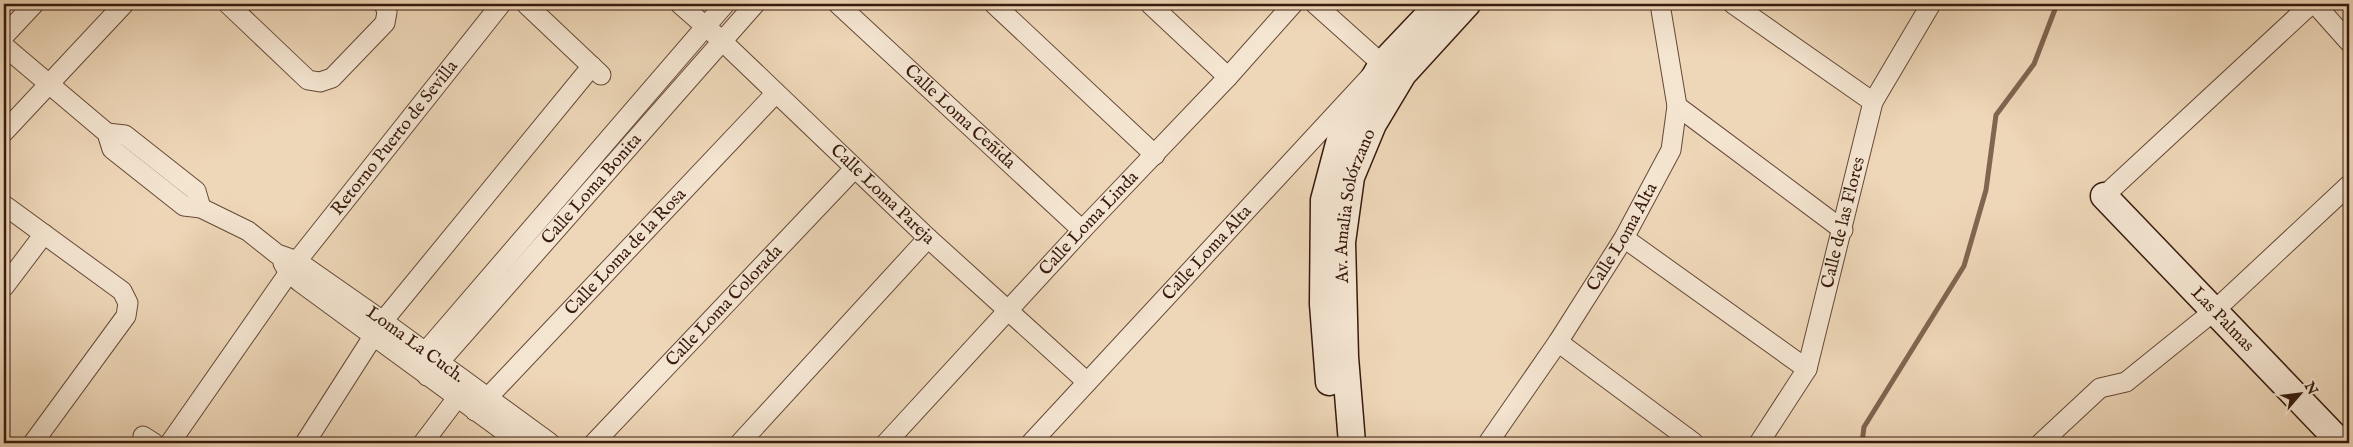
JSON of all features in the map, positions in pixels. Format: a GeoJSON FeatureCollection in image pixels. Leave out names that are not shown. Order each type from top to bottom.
{"type":"FeatureCollection","features":[{"type":"Feature","properties":{"kind":"main road","name":"Av. Amalia Solórzano"},"geometry":{"type":"LineString","coordinates":[[1334,443],[1323,304],[1324,200],[1341,136],[1382,64],[1439,4]]}},
{"type":"Feature","properties":{"kind":"main road","name":"Av. Amalia Solórzano"},"geometry":{"type":"LineString","coordinates":[[1352,443],[1345,357],[1342,242],[1351,177],[1373,124],[1403,74],[1466,4]]}},
{"type":"Feature","properties":{"kind":"main road","name":"Las Palmas"},"geometry":{"type":"LineString","coordinates":[[2104,196],[2338,437]]}},
{"type":"Feature","properties":{"kind":"street"},"geometry":{"type":"LineString","coordinates":[[4,36],[34,4]]}},
{"type":"Feature","properties":{"kind":"street"},"geometry":{"type":"LineString","coordinates":[[4,132],[124,4]]}},
{"type":"Feature","properties":{"kind":"street"},"geometry":{"type":"LineString","coordinates":[[228,4],[308,80],[320,82],[332,78],[385,24],[387,12],[384,4]]}},
{"type":"Feature","properties":{"kind":"street","name":"Retorno Puerto de Sevilla"},"geometry":{"type":"LineString","coordinates":[[170,443],[293,267],[501,4]]}},
{"type":"Feature","properties":{"kind":"street"},"geometry":{"type":"LineString","coordinates":[[305,443],[378,328],[597,71],[526,4]]}},
{"type":"Feature","properties":{"kind":"street","name":"Calle Loma Pareja"},"geometry":{"type":"LineString","coordinates":[[680,4],[721,40],[928,238],[1087,382]]}},
{"type":"Feature","properties":{"kind":"street","name":"Calle Loma Bonita"},"geometry":{"type":"LineString","coordinates":[[426,364],[704,26],[725,4]]}},
{"type":"Feature","properties":{"kind":"street","name":"Calle Loma Bonita"},"geometry":{"type":"LineString","coordinates":[[426,364],[755,4]]}},
{"type":"Feature","properties":{"kind":"street","name":"Calle Loma Ceñida"},"geometry":{"type":"LineString","coordinates":[[838,4],[1082,230]]}},
{"type":"Feature","properties":{"kind":"street"},"geometry":{"type":"LineString","coordinates":[[994,4],[1155,156]]}},
{"type":"Feature","properties":{"kind":"street"},"geometry":{"type":"LineString","coordinates":[[1150,4],[1228,77]]}},
{"type":"Feature","properties":{"kind":"street","name":"Calle Loma Linda"},"geometry":{"type":"LineString","coordinates":[[886,443],[1082,230],[1155,156],[1293,4]]}},
{"type":"Feature","properties":{"kind":"street"},"geometry":{"type":"LineString","coordinates":[[1316,4],[1382,64]]}},
{"type":"Feature","properties":{"kind":"street","name":"Calle Loma Alta"},"geometry":{"type":"LineString","coordinates":[[1488,443],[1558,342],[1624,238],[1671,150],[1677,106],[1660,4]]}},
{"type":"Feature","properties":{"kind":"street"},"geometry":{"type":"LineString","coordinates":[[1733,4],[1873,102]]}},
{"type":"Feature","properties":{"kind":"street","name":"Calle de las Flores"},"geometry":{"type":"LineString","coordinates":[[1759,443],[1807,369],[1843,230],[1873,102],[1931,4]]}},
{"type":"Feature","properties":{"kind":"street"},"geometry":{"type":"LineString","coordinates":[[2104,196],[2311,4]]}},
{"type":"Feature","properties":{"kind":"street"},"geometry":{"type":"LineString","coordinates":[[2315,4],[2349,42]]}},
{"type":"Feature","properties":{"kind":"street","name":"Loma La Cuch."},"geometry":{"type":"LineString","coordinates":[[4,46],[107,133],[125,135],[196,191],[201,208],[248,231],[293,267],[481,404],[550,443]]}},
{"type":"Feature","properties":{"kind":"street","name":"Calle Loma Alta"},"geometry":{"type":"LineString","coordinates":[[1031,443],[1382,64]]}},
{"type":"Feature","properties":{"kind":"street","name":"Calle Loma de la Rosa"},"geometry":{"type":"LineString","coordinates":[[481,404],[776,93]]}},
{"type":"Feature","properties":{"kind":"street"},"geometry":{"type":"LineString","coordinates":[[1677,106],[1843,230]]}},
{"type":"Feature","properties":{"kind":"street","name":"Calle Loma Colorada"},"geometry":{"type":"LineString","coordinates":[[594,443],[854,168]]}},
{"type":"Feature","properties":{"kind":"street"},"geometry":{"type":"LineString","coordinates":[[2041,443],[2100,388],[2126,382],[2214,311],[2349,185]]}},
{"type":"Feature","properties":{"kind":"street"},"geometry":{"type":"LineString","coordinates":[[4,205],[122,291],[128,303],[126,316],[33,443]]}},
{"type":"Feature","properties":{"kind":"street"},"geometry":{"type":"LineString","coordinates":[[4,288],[44,234]]}},
{"type":"Feature","properties":{"kind":"street"},"geometry":{"type":"LineString","coordinates":[[740,443],[928,238]]}},
{"type":"Feature","properties":{"kind":"street"},"geometry":{"type":"LineString","coordinates":[[1624,238],[1807,369]]}},
{"type":"Feature","properties":{"kind":"street"},"geometry":{"type":"LineString","coordinates":[[1558,342],[1694,443]]}},
{"type":"Feature","properties":{"kind":"street","name":"Loma La Cuch."},"geometry":{"type":"LineString","coordinates":[[426,364],[457,398],[481,404],[520,443]]}},
{"type":"Feature","properties":{"kind":"street"},"geometry":{"type":"LineString","coordinates":[[423,443],[457,398]]}},
{"type":"Feature","properties":{"kind":"waterway"},"geometry":{"type":"LineString","coordinates":[[1862,443],[1864,427],[1964,266],[1986,190],[1996,115],[2034,64],[2057,4]]}}]}
